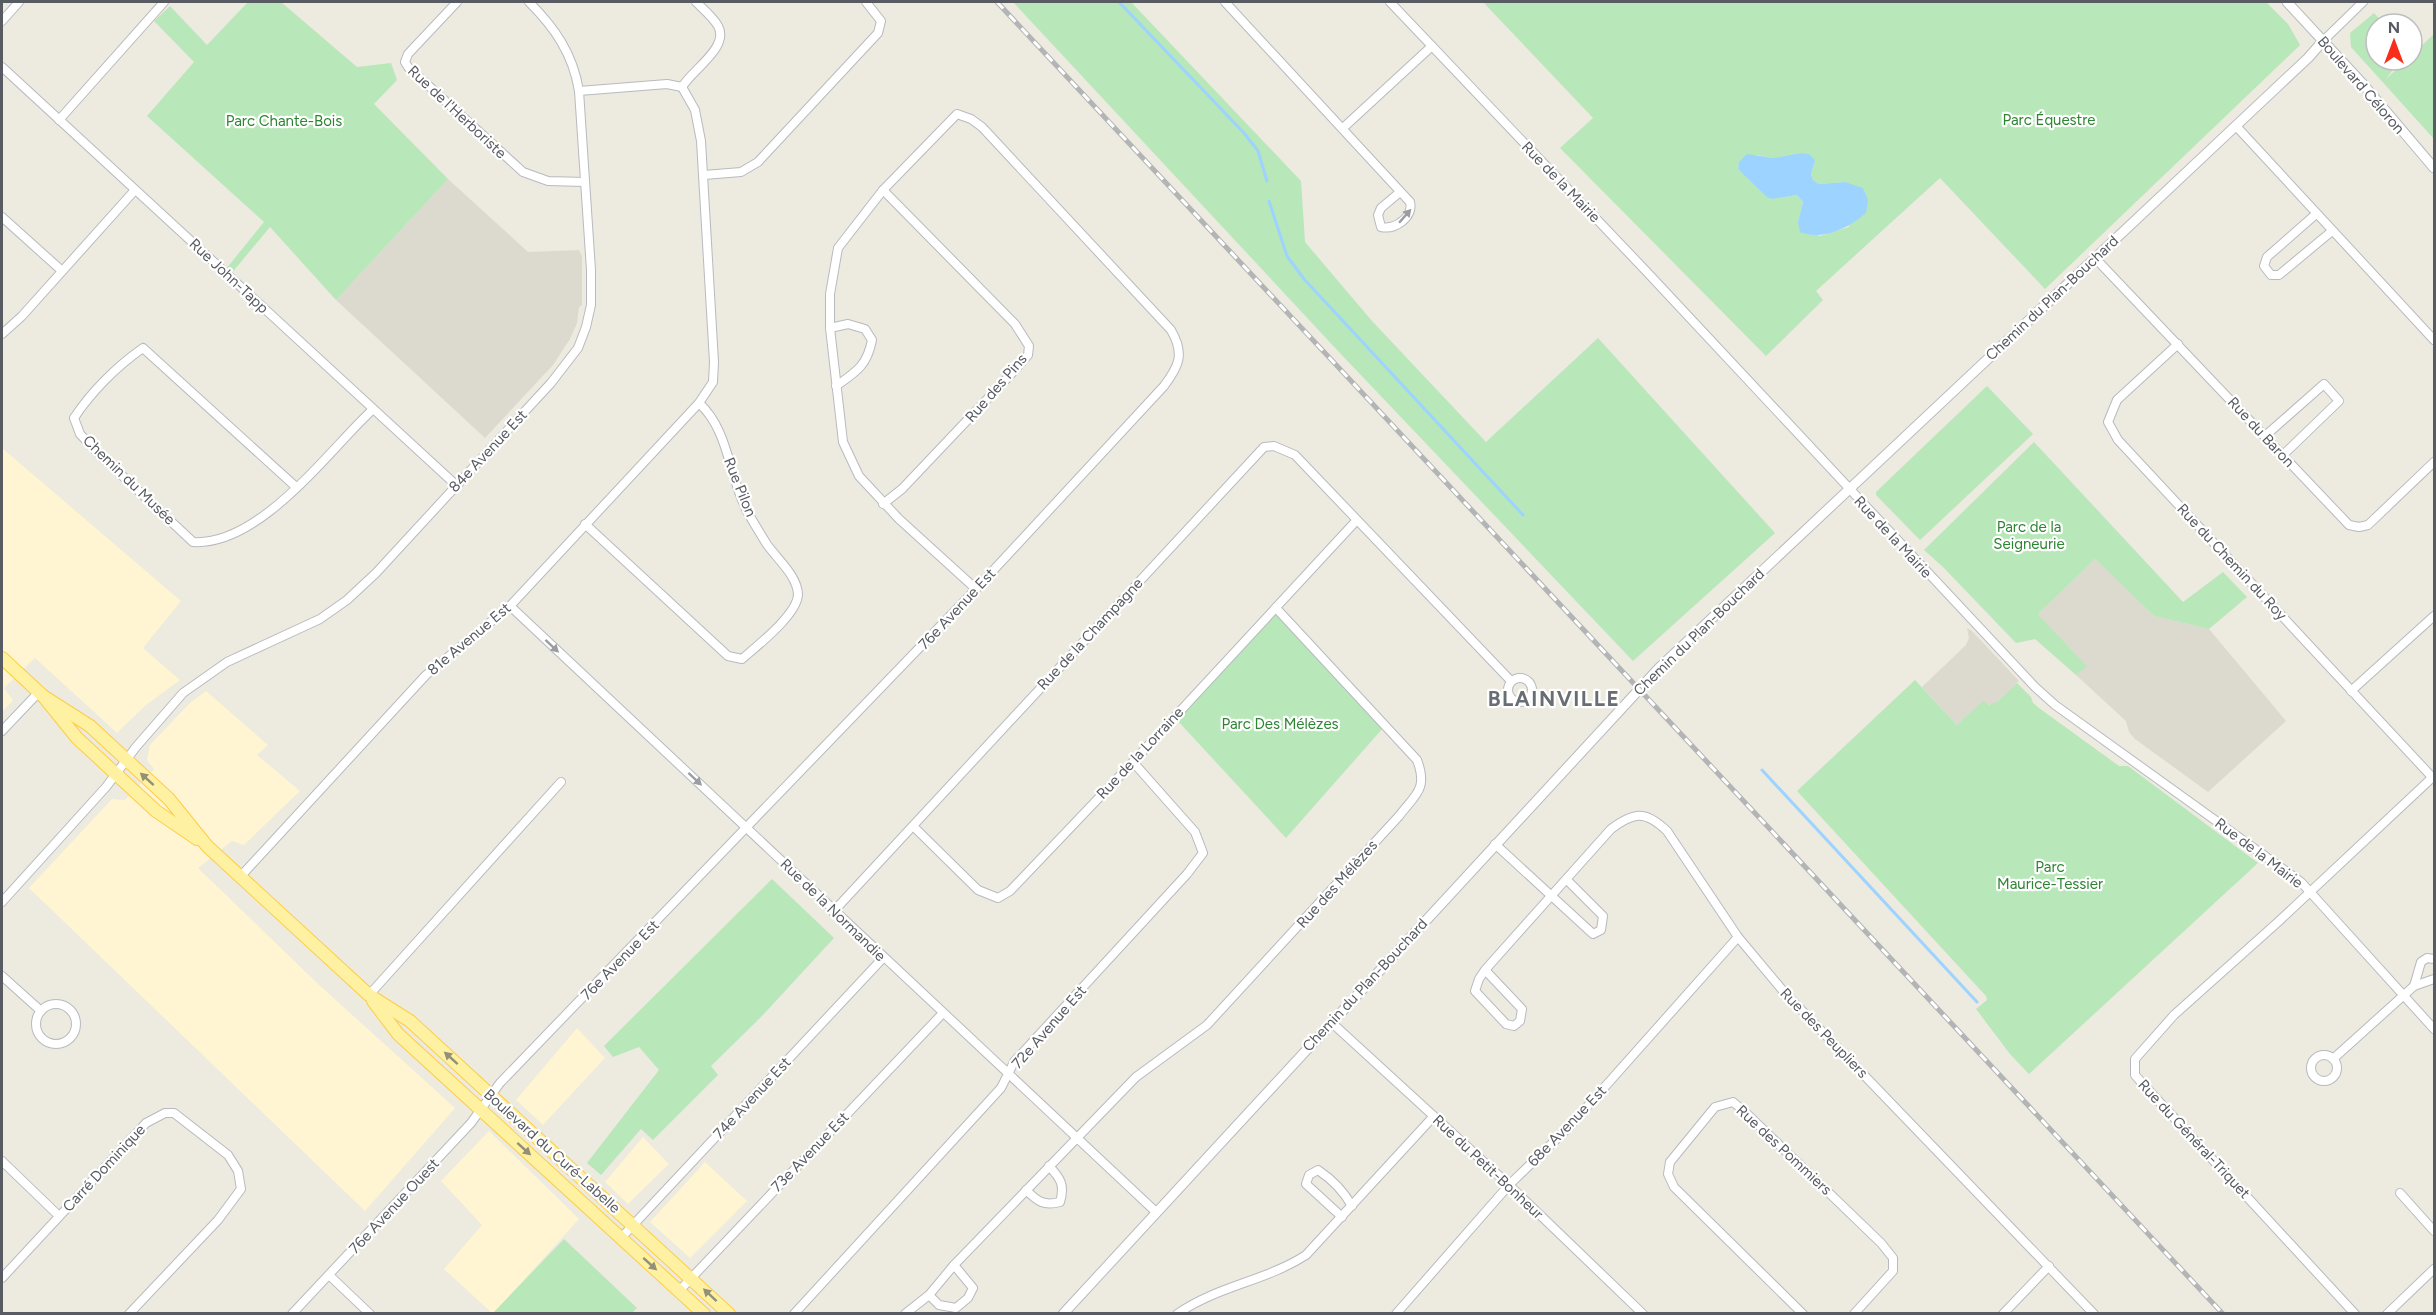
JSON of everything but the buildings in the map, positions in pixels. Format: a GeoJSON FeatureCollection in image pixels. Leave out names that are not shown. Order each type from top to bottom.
{"type":"FeatureCollection","features":[{"type":"Feature","properties":{"kind":"main road","name":"Boulevard du Curé-Labelle"},"geometry":{"type":"LineString","coordinates":[[2,658],[41,694],[77,738],[156,812],[207,846]]}},
{"type":"Feature","properties":{"kind":"main road","name":"Boulevard du Curé-Labelle"},"geometry":{"type":"LineString","coordinates":[[41,694],[90,726],[169,799],[207,846],[240,877],[369,995],[410,1021],[729,1314]]}},
{"type":"Feature","properties":{"kind":"main road","name":"Boulevard du Curé-Labelle"},"geometry":{"type":"LineString","coordinates":[[369,995],[398,1034],[704,1314]]}},
{"type":"Feature","properties":{"kind":"street"},"geometry":{"type":"LineString","coordinates":[[2,21],[19,2]]}},
{"type":"Feature","properties":{"kind":"street"},"geometry":{"type":"LineString","coordinates":[[59,120],[164,2]]}},
{"type":"Feature","properties":{"kind":"street","name":"Rue de l'Herboriste"},"geometry":{"type":"LineString","coordinates":[[457,2],[408,54],[405,62],[408,67],[523,172],[538,179],[553,182],[585,182]]}},
{"type":"Feature","properties":{"kind":"street","name":"84e Avenue Est"},"geometry":{"type":"LineString","coordinates":[[2,902],[116,774],[173,702],[204,676],[232,659],[320,619],[352,595],[376,573],[561,372],[582,341],[589,315],[591,291],[579,92],[573,65],[563,43],[529,2]]}},
{"type":"Feature","properties":{"kind":"street"},"geometry":{"type":"LineString","coordinates":[[682,87],[691,74],[716,50],[720,40],[718,26],[696,2]]}},
{"type":"Feature","properties":{"kind":"street"},"geometry":{"type":"LineString","coordinates":[[704,175],[732,174],[746,170],[758,162],[779,141],[878,33],[881,21],[866,2]]}},
{"type":"Feature","properties":{"kind":"street"},"geometry":{"type":"LineString","coordinates":[[1225,2],[1410,202],[1410,214],[1399,224],[1387,228],[1381,227],[1378,215],[1381,208],[1400,192]]}},
{"type":"Feature","properties":{"kind":"street","name":"Rue de la Mairie"},"geometry":{"type":"LineString","coordinates":[[1390,2],[1646,271],[2042,694],[2301,882],[2434,1029]]}},
{"type":"Feature","properties":{"kind":"street","name":"Boulevard Céloron"},"geometry":{"type":"LineString","coordinates":[[2287,2],[2434,168]]}},
{"type":"Feature","properties":{"kind":"street"},"geometry":{"type":"LineString","coordinates":[[2323,40],[2363,2]]}},
{"type":"Feature","properties":{"kind":"street","name":"Chemin du Plan-Bouchard"},"geometry":{"type":"LineString","coordinates":[[1063,1314],[1659,668],[2236,126],[2323,40]]}},
{"type":"Feature","properties":{"kind":"street"},"geometry":{"type":"LineString","coordinates":[[1343,128],[1431,46]]}},
{"type":"Feature","properties":{"kind":"street","name":"Rue John-Tapp"},"geometry":{"type":"LineString","coordinates":[[2,67],[456,485]]}},
{"type":"Feature","properties":{"kind":"street"},"geometry":{"type":"LineString","coordinates":[[579,92],[667,84],[682,87],[691,102],[698,122],[704,175],[714,362],[713,382],[699,403]]}},
{"type":"Feature","properties":{"kind":"street","name":"76e Avenue Est"},"geometry":{"type":"LineString","coordinates":[[491,1095],[976,589],[1164,386],[1178,368],[1178,342],[1171,330],[982,126],[971,119],[957,114],[883,190]]}},
{"type":"Feature","properties":{"kind":"street"},"geometry":{"type":"LineString","coordinates":[[2236,126],[2434,340]]}},
{"type":"Feature","properties":{"kind":"street"},"geometry":{"type":"LineString","coordinates":[[2,334],[22,316],[135,190]]}},
{"type":"Feature","properties":{"kind":"street"},"geometry":{"type":"LineString","coordinates":[[883,190],[838,248],[830,294],[830,328],[843,442],[859,476],[883,504],[976,589]]}},
{"type":"Feature","properties":{"kind":"street","name":"Rue des Pins"},"geometry":{"type":"LineString","coordinates":[[883,190],[1015,324],[1029,346],[1028,356],[902,489],[883,504]]}},
{"type":"Feature","properties":{"kind":"street"},"geometry":{"type":"LineString","coordinates":[[2316,214],[2267,257],[2264,266],[2271,275],[2279,275],[2332,231]]}},
{"type":"Feature","properties":{"kind":"street"},"geometry":{"type":"LineString","coordinates":[[2,217],[61,270]]}},
{"type":"Feature","properties":{"kind":"street","name":"Rue du Baron"},"geometry":{"type":"LineString","coordinates":[[2095,258],[2343,521],[2358,527],[2368,525],[2434,462]]}},
{"type":"Feature","properties":{"kind":"street"},"geometry":{"type":"LineString","coordinates":[[830,328],[848,324],[865,329],[872,340],[869,356],[860,369],[836,386]]}},
{"type":"Feature","properties":{"kind":"street","name":"Rue du Chemin du Roy"},"geometry":{"type":"LineString","coordinates":[[2178,344],[2117,400],[2108,422],[2118,440],[2433,776]]}},
{"type":"Feature","properties":{"kind":"street","name":"Chemin du Musée"},"geometry":{"type":"LineString","coordinates":[[296,486],[143,348],[132,355],[85,401],[74,418],[80,434],[98,453],[193,542],[206,542],[240,531],[270,513],[373,409]]}},
{"type":"Feature","properties":{"kind":"street"},"geometry":{"type":"LineString","coordinates":[[2265,436],[2324,384],[2339,400],[2283,455]]}},
{"type":"Feature","properties":{"kind":"street","name":"Rue Pilon"},"geometry":{"type":"LineString","coordinates":[[585,524],[728,656],[742,659],[772,632],[795,606],[798,594],[795,582],[767,545],[746,509],[714,420],[699,403]]}},
{"type":"Feature","properties":{"kind":"street","name":"81e Avenue Est"},"geometry":{"type":"LineString","coordinates":[[240,877],[426,675],[510,606],[699,403]]}},
{"type":"Feature","properties":{"kind":"street","name":"Rue de la Champagne"},"geometry":{"type":"LineString","coordinates":[[834,912],[1264,447],[1274,446],[1295,455],[1356,521]]}},
{"type":"Feature","properties":{"kind":"street"},"geometry":{"type":"LineString","coordinates":[[1356,521],[1511,681]]}},
{"type":"Feature","properties":{"kind":"street","name":"Rue de la Lorraine"},"geometry":{"type":"LineString","coordinates":[[913,826],[978,890],[998,898],[1010,891],[1356,521]]}},
{"type":"Feature","properties":{"kind":"street","name":"Rue de la Normandie"},"geometry":{"type":"LineString","coordinates":[[510,606],[942,1014],[1156,1212]]}},
{"type":"Feature","properties":{"kind":"street","name":"Rue des Mélèzes"},"geometry":{"type":"LineString","coordinates":[[1077,1138],[1136,1077],[1207,1024],[1399,816],[1419,790],[1424,777],[1417,760],[1276,608]]}},
{"type":"Feature","properties":{"kind":"street"},"geometry":{"type":"LineString","coordinates":[[2351,691],[2434,616]]}},
{"type":"Feature","properties":{"kind":"street"},"geometry":{"type":"LineString","coordinates":[[2,730],[41,694]]}},
{"type":"Feature","properties":{"kind":"street","name":"72e Avenue Est"},"geometry":{"type":"LineString","coordinates":[[794,1314],[1001,1088],[1014,1062],[1187,874],[1203,853],[1195,832],[1133,762]]}},
{"type":"Feature","properties":{"kind":"street","name":"Rue du Général-Triquet"},"geometry":{"type":"LineString","coordinates":[[2355,1314],[2135,1075],[2135,1059],[2167,1022],[2433,776]]}},
{"type":"Feature","properties":{"kind":"street"},"geometry":{"type":"LineString","coordinates":[[369,995],[561,782]]}},
{"type":"Feature","properties":{"kind":"street","name":"Rue des Peupliers"},"geometry":{"type":"LineString","coordinates":[[1485,970],[1522,1009],[1520,1021],[1514,1026],[1506,1024],[1475,991],[1485,970],[1568,880],[1611,829],[1629,816],[1642,815],[1657,821],[1667,831],[1738,938],[1784,992],[2094,1314]]}},
{"type":"Feature","properties":{"kind":"street"},"geometry":{"type":"LineString","coordinates":[[1495,844],[1593,934],[1601,930],[1603,916],[1568,880]]}},
{"type":"Feature","properties":{"kind":"street","name":"68e Avenue Est"},"geometry":{"type":"LineString","coordinates":[[1396,1314],[1509,1185],[1570,1126],[1738,938]]}},
{"type":"Feature","properties":{"kind":"street","name":"74e Avenue Est"},"geometry":{"type":"LineString","coordinates":[[621,1238],[883,958]]}},
{"type":"Feature","properties":{"kind":"street"},"geometry":{"type":"LineString","coordinates":[[2414,986],[2421,962],[2427,958],[2434,959]]}},
{"type":"Feature","properties":{"kind":"street"},"geometry":{"type":"LineString","coordinates":[[2,975],[41,1011]]}},
{"type":"Feature","properties":{"kind":"street"},"geometry":{"type":"LineString","coordinates":[[2333,1059],[2404,994],[2414,986],[2434,978]]}},
{"type":"Feature","properties":{"kind":"street"},"geometry":{"type":"LineString","coordinates":[[54,1004],[70,1009],[76,1024],[73,1034],[62,1043],[54,1044],[43,1038],[36,1024],[41,1011],[54,1004]]}},
{"type":"Feature","properties":{"kind":"street","name":"73e Avenue Est"},"geometry":{"type":"LineString","coordinates":[[679,1291],[942,1014]]}},
{"type":"Feature","properties":{"kind":"street","name":"Rue du Petit-Bonheur"},"geometry":{"type":"LineString","coordinates":[[1332,1022],[1509,1185],[1643,1314]]}},
{"type":"Feature","properties":{"kind":"street","name":"76e Avenue Ouest"},"geometry":{"type":"LineString","coordinates":[[292,1314],[471,1123],[491,1095]]}},
{"type":"Feature","properties":{"kind":"street","name":"Rue des Pommiers"},"geometry":{"type":"LineString","coordinates":[[1803,1314],[1674,1187],[1668,1174],[1670,1162],[1715,1107],[1733,1102],[1744,1111],[1881,1243],[1893,1258],[1893,1271],[1854,1314]]}},
{"type":"Feature","properties":{"kind":"street","name":"Carré Dominique"},"geometry":{"type":"LineString","coordinates":[[2,1278],[146,1123],[165,1113],[174,1113],[228,1155],[238,1171],[241,1189],[218,1220],[129,1314]]}},
{"type":"Feature","properties":{"kind":"street"},"geometry":{"type":"LineString","coordinates":[[1177,1314],[1197,1300],[1285,1269],[1306,1255],[1433,1117]]}},
{"type":"Feature","properties":{"kind":"street"},"geometry":{"type":"LineString","coordinates":[[905,1314],[929,1295],[954,1264],[1077,1138]]}},
{"type":"Feature","properties":{"kind":"street"},"geometry":{"type":"LineString","coordinates":[[2,1161],[59,1216]]}},
{"type":"Feature","properties":{"kind":"street"},"geometry":{"type":"LineString","coordinates":[[1026,1190],[1039,1203],[1049,1205],[1060,1203],[1064,1191],[1062,1180],[1049,1166]]}},
{"type":"Feature","properties":{"kind":"street"},"geometry":{"type":"LineString","coordinates":[[1342,1218],[1306,1184],[1309,1175],[1318,1170],[1326,1175],[1342,1189],[1352,1206]]}},
{"type":"Feature","properties":{"kind":"street"},"geometry":{"type":"LineString","coordinates":[[2400,1193],[2434,1231]]}},
{"type":"Feature","properties":{"kind":"street"},"geometry":{"type":"LineString","coordinates":[[929,1295],[939,1305],[956,1308],[968,1298],[973,1288],[954,1264]]}},
{"type":"Feature","properties":{"kind":"street"},"geometry":{"type":"LineString","coordinates":[[2003,1314],[2049,1266]]}},
{"type":"Feature","properties":{"kind":"street"},"geometry":{"type":"LineString","coordinates":[[2387,1314],[2434,1269]]}},
{"type":"Feature","properties":{"kind":"street"},"geometry":{"type":"LineString","coordinates":[[329,1275],[370,1314]]}},
{"type":"Feature","properties":{"kind":"shaded area"},"geometry":{"type":"Polygon","coordinates":[[[448,179],[528,252],[579,250],[582,256],[582,305],[579,307],[577,323],[570,339],[553,365],[485,438],[336,300],[448,179]]]}},
{"type":"Feature","properties":{"kind":"shaded area"},"geometry":{"type":"Polygon","coordinates":[[[2,448],[181,601],[143,648],[180,680],[146,705],[117,733],[35,658],[4,688],[13,700],[2,712],[2,448]]]}},
{"type":"Feature","properties":{"kind":"shaded area"},"geometry":{"type":"Polygon","coordinates":[[[2095,559],[2154,616],[2209,629],[2286,721],[2208,792],[2135,739],[2129,732],[2126,721],[2076,675],[2086,665],[2038,614],[2095,559]]]}},
{"type":"Feature","properties":{"kind":"shaded area"},"geometry":{"type":"Polygon","coordinates":[[[1967,628],[2019,681],[1997,702],[1992,705],[1986,704],[1957,725],[1922,687],[1966,645],[1969,638],[1967,628]]]}},
{"type":"Feature","properties":{"kind":"shaded area"},"geometry":{"type":"Polygon","coordinates":[[[206,691],[268,745],[257,755],[300,791],[244,845],[232,841],[198,868],[316,982],[455,1108],[365,1211],[29,888],[112,799],[125,800],[154,769],[147,760],[150,745],[190,703],[206,691]]]}},
{"type":"Feature","properties":{"kind":"shaded area"},"geometry":{"type":"Polygon","coordinates":[[[577,1028],[605,1058],[543,1125],[516,1100],[577,1028]]]}},
{"type":"Feature","properties":{"kind":"shaded area"},"geometry":{"type":"Polygon","coordinates":[[[489,1131],[579,1219],[493,1314],[444,1269],[482,1225],[441,1181],[489,1131]]]}},
{"type":"Feature","properties":{"kind":"shaded area"},"geometry":{"type":"Polygon","coordinates":[[[643,1137],[669,1164],[628,1204],[605,1182],[643,1137]]]}},
{"type":"Feature","properties":{"kind":"shaded area"},"geometry":{"type":"Polygon","coordinates":[[[705,1162],[747,1201],[690,1258],[650,1222],[705,1162]]]}},
{"type":"Feature","properties":{"kind":"green space","name":"Parc Chante-Bois"},"geometry":{"type":"Polygon","coordinates":[[[248,2],[281,2],[357,67],[391,63],[397,80],[374,104],[448,179],[336,300],[270,227],[230,275],[226,269],[264,222],[147,116],[194,62],[154,21],[170,6],[207,45],[248,2]]]}},
{"type":"Feature","properties":{"kind":"green space"},"geometry":{"type":"Polygon","coordinates":[[[1013,2],[1131,2],[1301,181],[1305,242],[1372,321],[1486,442],[1598,338],[1775,533],[1633,661],[1339,352],[1013,2]]]}},
{"type":"Feature","properties":{"kind":"green space","name":"Parc Équestre"},"geometry":{"type":"Polygon","coordinates":[[[1483,2],[2266,2],[2288,24],[2300,45],[2045,289],[1940,178],[1816,291],[1823,300],[1766,356],[1560,148],[1593,118],[1483,2]],[[1800,153],[1774,158],[1757,155],[1739,162],[1738,169],[1773,199],[1797,195],[1803,202],[1798,222],[1820,236],[1849,227],[1845,182],[1819,184],[1813,180],[1811,174],[1815,160],[1800,153]]]}},
{"type":"Feature","properties":{"kind":"green space"},"geometry":{"type":"Polygon","coordinates":[[[2364,21],[2364,61],[2351,47],[2350,33],[2364,21]]]}},
{"type":"Feature","properties":{"kind":"green space"},"geometry":{"type":"Polygon","coordinates":[[[2434,34],[2434,139],[2374,72],[2391,72],[2386,79],[2394,72],[2424,72],[2424,44],[2434,34]]]}},
{"type":"Feature","properties":{"kind":"green space"},"geometry":{"type":"Polygon","coordinates":[[[1987,386],[2033,434],[1920,540],[1876,495],[1876,492],[1987,386]]]}},
{"type":"Feature","properties":{"kind":"green space","name":"Parc de la Seigneurie"},"geometry":{"type":"Polygon","coordinates":[[[2034,442],[2183,602],[2223,572],[2247,597],[2209,629],[2154,616],[2095,559],[2038,614],[2087,666],[2076,675],[2035,639],[2016,643],[1924,550],[2034,442]]]}},
{"type":"Feature","properties":{"kind":"green space","name":"Parc Des Mélèzes"},"geometry":{"type":"Polygon","coordinates":[[[1277,612],[1383,728],[1286,838],[1177,720],[1277,612]]]}},
{"type":"Feature","properties":{"kind":"green space","name":"Parc Maurice-Tessier"},"geometry":{"type":"Polygon","coordinates":[[[1915,680],[1957,725],[1983,701],[1989,705],[1997,702],[2017,683],[2039,708],[2119,766],[2128,766],[2258,863],[2029,1074],[2010,1054],[1976,1009],[1987,1000],[1986,996],[1797,791],[1915,680]]]}},
{"type":"Feature","properties":{"kind":"green space"},"geometry":{"type":"Polygon","coordinates":[[[772,879],[834,938],[761,1017],[711,1066],[718,1075],[653,1140],[641,1129],[601,1175],[587,1163],[659,1070],[639,1047],[613,1057],[604,1046],[772,879]]]}},
{"type":"Feature","properties":{"kind":"green space"},"geometry":{"type":"Polygon","coordinates":[[[564,1239],[637,1308],[632,1313],[493,1313],[564,1239]]]}},
{"type":"Feature","properties":{"kind":"water"},"geometry":{"type":"Polygon","coordinates":[[[1800,153],[1809,154],[1815,160],[1811,174],[1813,180],[1819,184],[1845,182],[1863,188],[1868,200],[1866,213],[1852,224],[1835,232],[1818,235],[1800,232],[1798,222],[1803,202],[1797,195],[1773,199],[1767,197],[1738,169],[1739,162],[1747,154],[1774,158],[1800,153]]]}},
{"type":"Feature","properties":{"kind":"waterway"},"geometry":{"type":"LineString","coordinates":[[1119,2],[1244,133],[1258,151],[1267,181]]}},
{"type":"Feature","properties":{"kind":"waterway"},"geometry":{"type":"LineString","coordinates":[[1269,201],[1287,256],[1304,279],[1523,515]]}},
{"type":"Feature","properties":{"kind":"waterway"},"geometry":{"type":"LineString","coordinates":[[1762,770],[1977,1002]]}},
{"type":"Feature","properties":{"kind":"railway"},"geometry":{"type":"LineString","coordinates":[[997,2],[2223,1314]]}},
{"type":"Feature","properties":{"kind":"district","name":"BLAINVILLE"},"geometry":{"type":"Point","coordinates":[1554,698]}}]}
